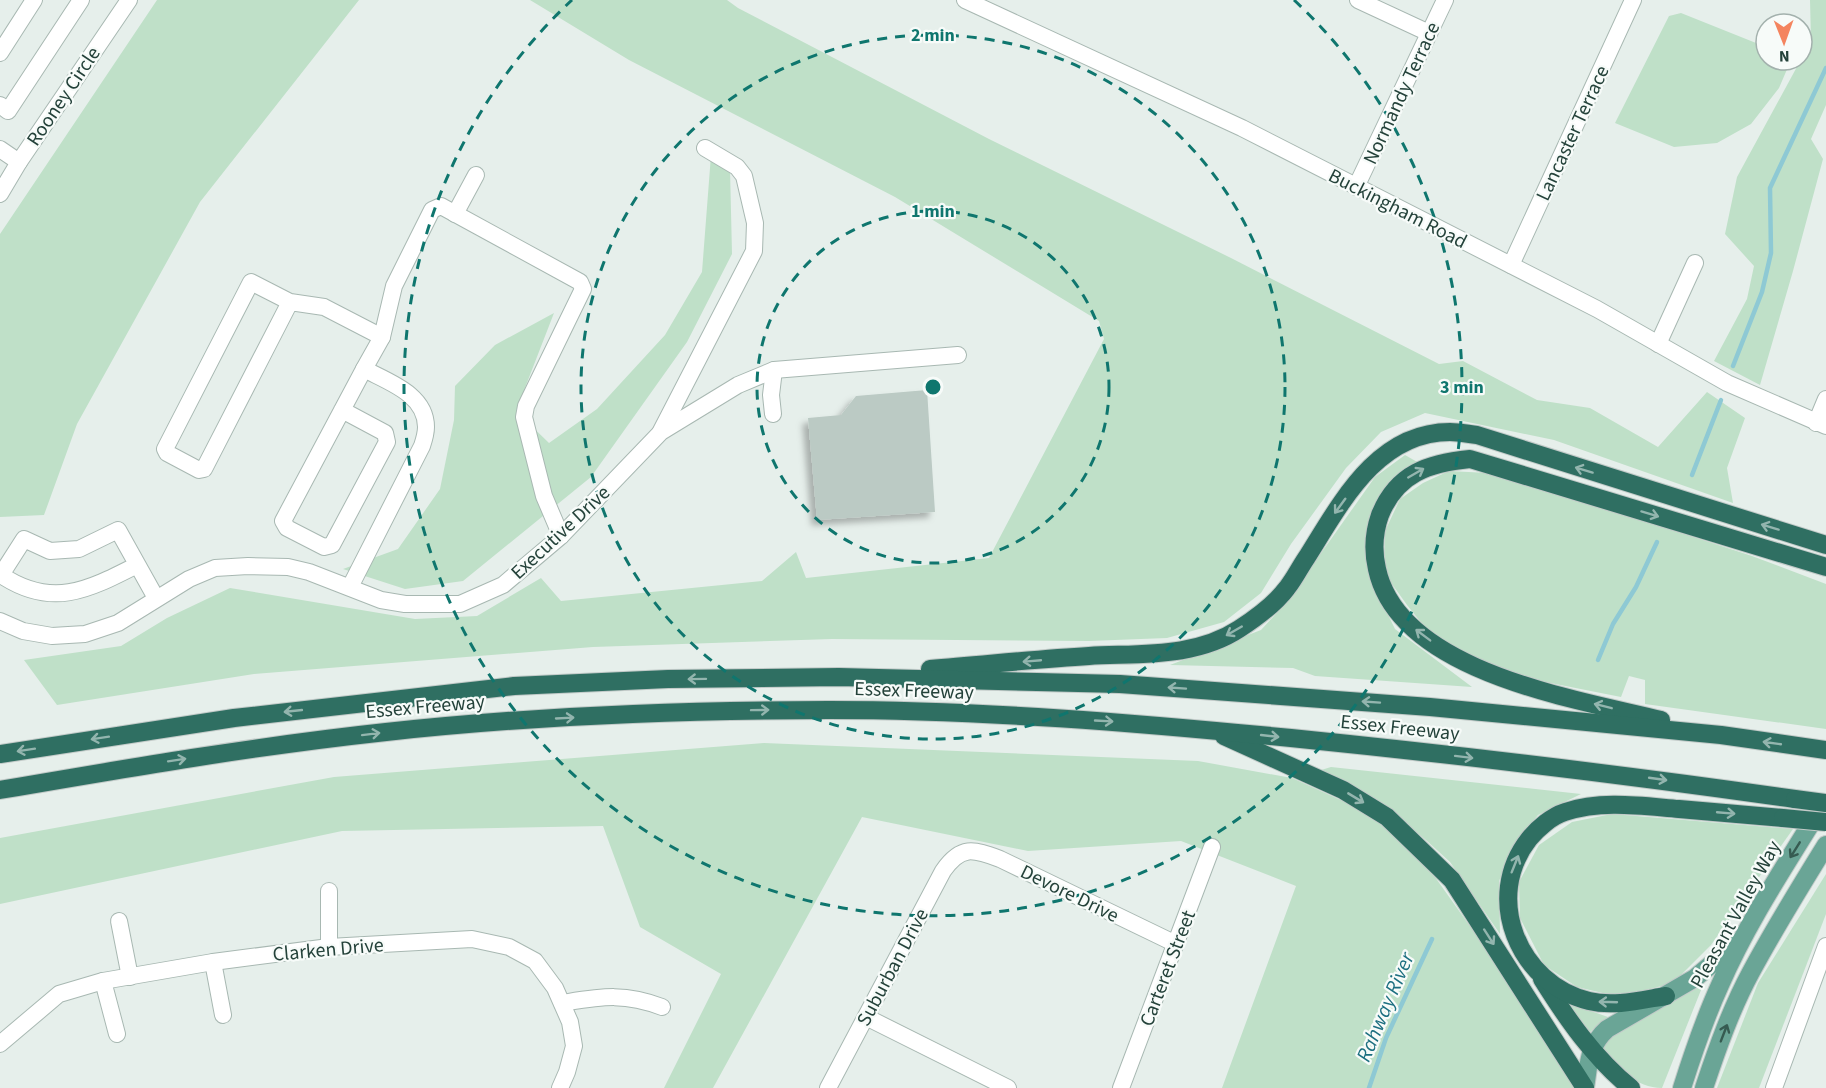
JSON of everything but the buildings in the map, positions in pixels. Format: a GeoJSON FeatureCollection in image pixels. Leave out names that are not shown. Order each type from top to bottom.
{"type":"FeatureCollection","features":[{"type":"Feature","properties":{"kind":"highway"},"geometry":{"type":"LineString","coordinates":[[839,677],[1090,656],[1145,655],[1201,646],[1220,639],[1238,630],[1287,588],[1333,516],[1358,481],[1379,458],[1399,444],[1423,435],[1450,432],[1477,435],[1826,545]]}},
{"type":"Feature","properties":{"kind":"highway"},"geometry":{"type":"LineString","coordinates":[[1721,735],[1523,686],[1476,668],[1433,642],[1399,615],[1380,583],[1374,542],[1379,517],[1389,497],[1414,472],[1440,462],[1470,459],[1826,567]]}},
{"type":"Feature","properties":{"kind":"highway","name":"Essex Freeway"},"geometry":{"type":"LineString","coordinates":[[0,754],[234,718],[514,686],[668,679],[839,677],[1120,684],[1430,706],[1721,735],[1824,750]]}},
{"type":"Feature","properties":{"kind":"highway","name":"Essex Freeway"},"geometry":{"type":"LineString","coordinates":[[0,790],[181,759],[385,732],[646,713],[833,710],[1116,722],[1212,730],[1646,778],[1826,802]]}},
{"type":"Feature","properties":{"kind":"highway"},"geometry":{"type":"LineString","coordinates":[[1212,730],[1352,796],[1387,817],[1445,872],[1585,1088]]}},
{"type":"Feature","properties":{"kind":"highway"},"geometry":{"type":"LineString","coordinates":[[1631,1088],[1612,1073],[1591,1050],[1520,947],[1511,925],[1508,892],[1515,862],[1533,835],[1563,812],[1597,805],[1654,807],[1826,822]]}},
{"type":"Feature","properties":{"kind":"highway"},"geometry":{"type":"LineString","coordinates":[[1542,978],[1588,1001],[1621,1003],[1666,996]]}},
{"type":"Feature","properties":{"kind":"main road","name":"Pleasant Valley Way"},"geometry":{"type":"LineString","coordinates":[[1682,1088],[1702,1027],[1744,937],[1826,802]]}},
{"type":"Feature","properties":{"kind":"main road"},"geometry":{"type":"LineString","coordinates":[[1704,1088],[1728,1022],[1750,974],[1826,845]]}},
{"type":"Feature","properties":{"kind":"main road"},"geometry":{"type":"LineString","coordinates":[[1585,1088],[1591,1050],[1597,1038],[1607,1029],[1695,978],[1744,937]]}},
{"type":"Feature","properties":{"kind":"street"},"geometry":{"type":"LineString","coordinates":[[0,53],[34,0]]}},
{"type":"Feature","properties":{"kind":"street"},"geometry":{"type":"LineString","coordinates":[[0,105],[8,111],[81,0]]}},
{"type":"Feature","properties":{"kind":"street","name":"Rooney Circle"},"geometry":{"type":"LineString","coordinates":[[0,194],[19,162],[129,0]]}},
{"type":"Feature","properties":{"kind":"street","name":"Buckingham Road"},"geometry":{"type":"LineString","coordinates":[[965,0],[1242,128],[1597,309],[1727,383],[1821,424]]}},
{"type":"Feature","properties":{"kind":"street"},"geometry":{"type":"LineString","coordinates":[[1358,0],[1429,33]]}},
{"type":"Feature","properties":{"kind":"street","name":"Normandy Terrace"},"geometry":{"type":"LineString","coordinates":[[1356,187],[1445,0]]}},
{"type":"Feature","properties":{"kind":"street","name":"Lancaster Terrace"},"geometry":{"type":"LineString","coordinates":[[1511,265],[1633,0]]}},
{"type":"Feature","properties":{"kind":"street"},"geometry":{"type":"LineString","coordinates":[[661,432],[754,251],[755,223],[744,176],[737,167],[705,148]]}},
{"type":"Feature","properties":{"kind":"street"},"geometry":{"type":"LineString","coordinates":[[0,149],[19,162]]}},
{"type":"Feature","properties":{"kind":"street"},"geometry":{"type":"LineString","coordinates":[[455,214],[476,175]]}},
{"type":"Feature","properties":{"kind":"street"},"geometry":{"type":"LineString","coordinates":[[342,410],[385,433],[387,442],[332,545],[324,547],[286,528],[283,521],[342,410],[364,369],[382,337],[394,286],[432,210],[441,206],[580,282],[583,289],[526,406],[524,417],[544,496],[561,536]]}},
{"type":"Feature","properties":{"kind":"street"},"geometry":{"type":"LineString","coordinates":[[1658,344],[1695,263]]}},
{"type":"Feature","properties":{"kind":"street"},"geometry":{"type":"LineString","coordinates":[[290,302],[204,469],[199,470],[167,453],[165,448],[251,282],[290,302],[324,307],[382,337]]}},
{"type":"Feature","properties":{"kind":"street"},"geometry":{"type":"LineString","coordinates":[[661,432],[738,385],[774,370],[958,355]]}},
{"type":"Feature","properties":{"kind":"street"},"geometry":{"type":"LineString","coordinates":[[350,587],[422,446],[426,427],[422,409],[412,395],[364,369]]}},
{"type":"Feature","properties":{"kind":"street"},"geometry":{"type":"LineString","coordinates":[[773,414],[771,395],[774,370]]}},
{"type":"Feature","properties":{"kind":"street"},"geometry":{"type":"LineString","coordinates":[[1821,424],[1826,399]]}},
{"type":"Feature","properties":{"kind":"street","name":"Executive Drive"},"geometry":{"type":"LineString","coordinates":[[0,621],[22,631],[52,636],[85,634],[118,622],[189,579],[215,568],[288,567],[309,572],[381,600],[405,604],[460,604],[503,585],[561,536],[661,432]]}},
{"type":"Feature","properties":{"kind":"street"},"geometry":{"type":"LineString","coordinates":[[137,565],[94,587],[54,595],[19,587],[1,575],[24,539],[50,551],[80,549],[118,530],[156,598]]}},
{"type":"Feature","properties":{"kind":"street","name":"Carteret Street"},"geometry":{"type":"LineString","coordinates":[[1121,1088],[1212,847]]}},
{"type":"Feature","properties":{"kind":"street","name":"Devore Drive"},"geometry":{"type":"LineString","coordinates":[[963,852],[978,850],[1000,859],[1176,944]]}},
{"type":"Feature","properties":{"kind":"street","name":"Suburban Drive"},"geometry":{"type":"LineString","coordinates":[[828,1088],[943,871],[952,858],[963,852]]}},
{"type":"Feature","properties":{"kind":"street"},"geometry":{"type":"LineString","coordinates":[[329,891],[329,947]]}},
{"type":"Feature","properties":{"kind":"street"},"geometry":{"type":"LineString","coordinates":[[119,921],[130,977]]}},
{"type":"Feature","properties":{"kind":"street","name":"Clarken Drive"},"geometry":{"type":"LineString","coordinates":[[0,1044],[59,994],[103,981],[213,962],[329,947],[472,939],[509,947],[535,961],[555,988],[570,1022],[574,1046],[560,1088]]}},
{"type":"Feature","properties":{"kind":"street"},"geometry":{"type":"LineString","coordinates":[[1774,1088],[1826,946]]}},
{"type":"Feature","properties":{"kind":"street"},"geometry":{"type":"LineString","coordinates":[[213,962],[223,1015]]}},
{"type":"Feature","properties":{"kind":"street"},"geometry":{"type":"LineString","coordinates":[[103,981],[117,1034]]}},
{"type":"Feature","properties":{"kind":"street"},"geometry":{"type":"LineString","coordinates":[[562,1003],[619,996],[641,999],[662,1007]]}},
{"type":"Feature","properties":{"kind":"street"},"geometry":{"type":"LineString","coordinates":[[866,1017],[1008,1088]]}},
{"type":"Feature","properties":{"kind":"green space"},"geometry":{"type":"Polygon","coordinates":[[[157,0],[359,0],[200,202],[77,424],[44,515],[0,517],[0,234],[157,0]]]}},
{"type":"Feature","properties":{"kind":"green space"},"geometry":{"type":"Polygon","coordinates":[[[530,0],[727,0],[738,8],[989,139],[1439,364],[1463,361],[1537,400],[1590,408],[1658,447],[1707,392],[1745,418],[1727,468],[1733,503],[1554,440],[1425,413],[1381,432],[1346,468],[1291,544],[1261,593],[1224,622],[1167,638],[1089,641],[832,639],[593,647],[254,674],[57,705],[24,660],[121,646],[167,618],[230,588],[415,619],[477,616],[541,578],[561,601],[762,581],[796,552],[806,578],[989,558],[1104,339],[1099,321],[895,197],[629,60],[530,0]]]}},
{"type":"Feature","properties":{"kind":"green space"},"geometry":{"type":"Polygon","coordinates":[[[1810,0],[1826,0],[1826,105],[1811,139],[1823,159],[1760,385],[1714,361],[1747,299],[1754,266],[1725,234],[1737,177],[1794,72],[1814,72],[1814,12],[1810,12],[1810,0]]]}},
{"type":"Feature","properties":{"kind":"green space"},"geometry":{"type":"Polygon","coordinates":[[[1681,13],[1754,42],[1754,72],[1786,72],[1779,88],[1751,124],[1717,143],[1674,147],[1615,123],[1669,16],[1681,13]]]}},
{"type":"Feature","properties":{"kind":"green space"},"geometry":{"type":"Polygon","coordinates":[[[711,155],[730,169],[732,254],[687,342],[591,477],[463,581],[405,589],[343,569],[398,549],[440,489],[454,420],[455,386],[495,345],[554,313],[516,411],[549,443],[597,409],[665,335],[702,272],[711,155]]]}},
{"type":"Feature","properties":{"kind":"green space"},"geometry":{"type":"Polygon","coordinates":[[[1405,455],[1419,463],[1368,541],[1373,584],[1395,629],[1472,687],[1315,676],[1293,668],[1170,665],[1261,630],[1285,604],[1375,477],[1405,455]]]}},
{"type":"Feature","properties":{"kind":"green space"},"geometry":{"type":"Polygon","coordinates":[[[1449,471],[1488,473],[1577,499],[1752,556],[1826,584],[1826,729],[1645,704],[1645,680],[1629,676],[1621,697],[1510,675],[1431,635],[1384,573],[1385,531],[1400,499],[1423,483],[1449,471]]]}},
{"type":"Feature","properties":{"kind":"green space"},"geometry":{"type":"Polygon","coordinates":[[[764,743],[1198,761],[1292,778],[1365,811],[1425,863],[1494,960],[1574,1088],[1222,1088],[1296,886],[1181,841],[1028,851],[862,817],[713,1088],[664,1088],[721,974],[640,927],[603,826],[342,831],[0,904],[0,838],[334,777],[764,743]]]}},
{"type":"Feature","properties":{"kind":"green space"},"geometry":{"type":"Polygon","coordinates":[[[1331,767],[1581,794],[1538,815],[1515,844],[1499,881],[1500,934],[1450,862],[1408,825],[1318,771],[1331,767]]]}},
{"type":"Feature","properties":{"kind":"green space"},"geometry":{"type":"Polygon","coordinates":[[[1612,814],[1793,829],[1711,945],[1673,983],[1620,997],[1577,987],[1544,965],[1520,918],[1519,882],[1539,845],[1572,822],[1612,814]]]}},
{"type":"Feature","properties":{"kind":"green space"},"geometry":{"type":"Polygon","coordinates":[[[1826,874],[1826,914],[1759,1088],[1717,1088],[1758,983],[1826,874]]]}},
{"type":"Feature","properties":{"kind":"green space"},"geometry":{"type":"Polygon","coordinates":[[[1703,985],[1662,1088],[1636,1081],[1601,1050],[1609,1037],[1703,985]]]}},
{"type":"Feature","properties":{"kind":"green space"},"geometry":{"type":"Polygon","coordinates":[[[1565,1002],[1608,1017],[1590,1032],[1565,1002]]]}},
{"type":"Feature","properties":{"kind":"waterway","name":"Rahway River"},"geometry":{"type":"LineString","coordinates":[[1733,366],[1762,292],[1771,253],[1770,188],[1826,68]]}},
{"type":"Feature","properties":{"kind":"waterway","name":"Rahway River"},"geometry":{"type":"LineString","coordinates":[[1692,475],[1721,400]]}},
{"type":"Feature","properties":{"kind":"waterway","name":"Rahway River"},"geometry":{"type":"LineString","coordinates":[[1598,660],[1613,624],[1636,587],[1657,542]]}},
{"type":"Feature","properties":{"kind":"waterway","name":"Rahway River"},"geometry":{"type":"LineString","coordinates":[[1369,1088],[1386,1038],[1432,939]]}}]}
